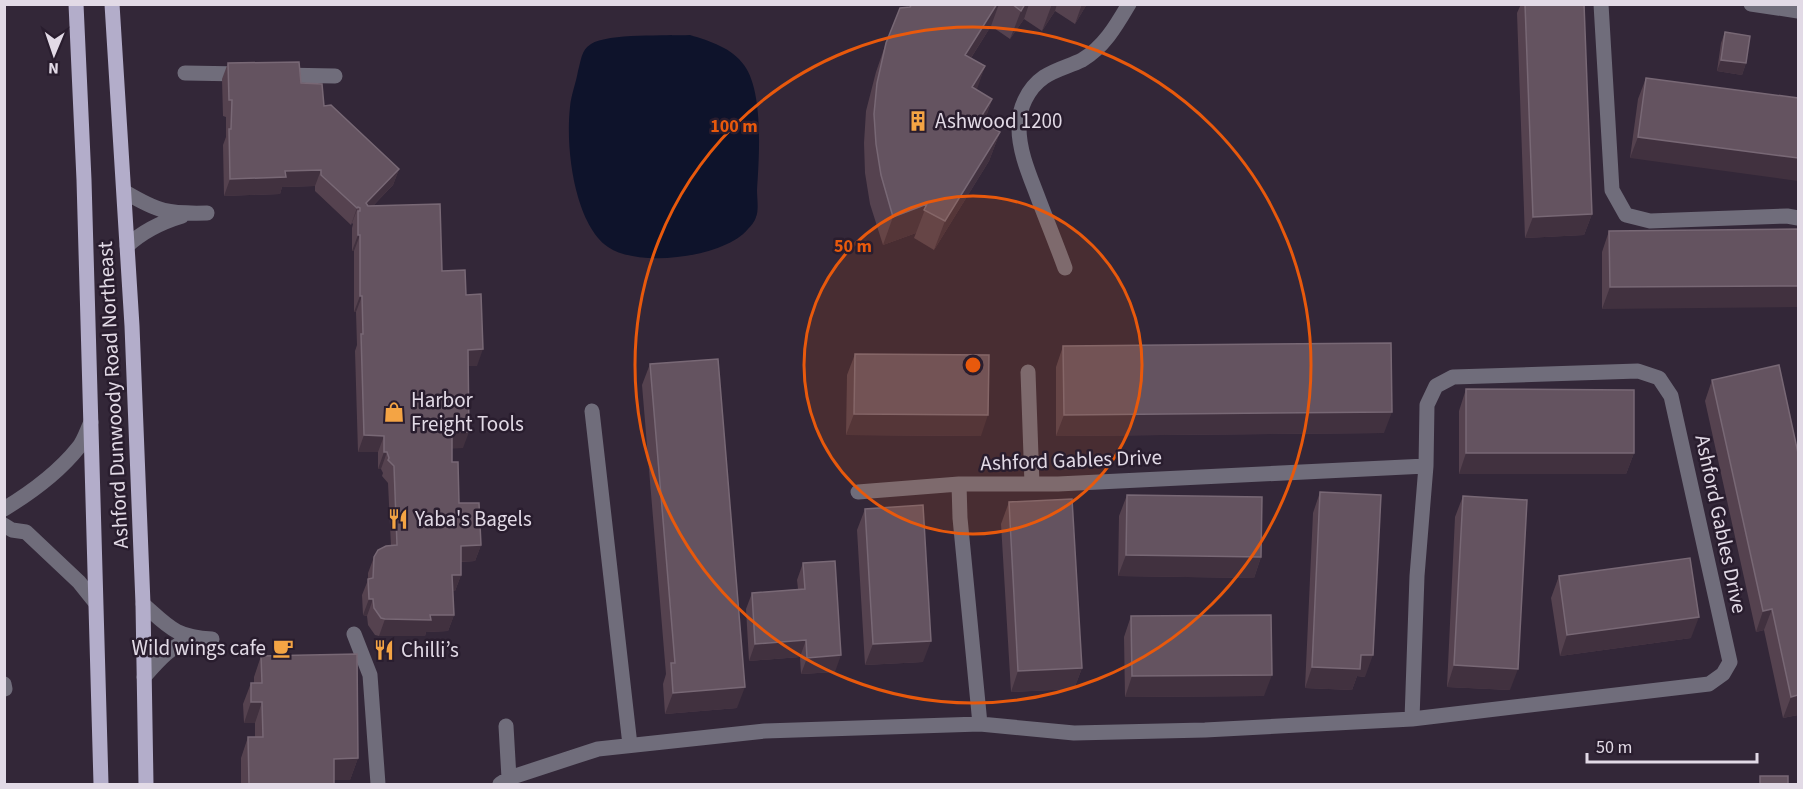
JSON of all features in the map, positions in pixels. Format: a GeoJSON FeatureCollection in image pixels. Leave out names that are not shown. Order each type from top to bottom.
{"type":"FeatureCollection","features":[{"type":"Feature","properties":{"kind":"main road","name":"Ashford Dunwoody Road Northeast"},"geometry":{"type":"LineString","coordinates":[[76,4],[101,784]]}},
{"type":"Feature","properties":{"kind":"main road","name":"Ashford Dunwoody Road Northeast"},"geometry":{"type":"LineString","coordinates":[[112,4],[132,326],[143,604],[146,784]]}},
{"type":"Feature","properties":{"kind":"street"},"geometry":{"type":"LineString","coordinates":[[1065,268],[1025,162],[1018,127],[1022,108],[1033,87],[1042,79],[1084,59],[1098,49],[1129,4]]}},
{"type":"Feature","properties":{"kind":"street"},"geometry":{"type":"LineString","coordinates":[[1601,4],[1612,190],[1626,215],[1650,221],[1787,216],[1798,218]]}},
{"type":"Feature","properties":{"kind":"street"},"geometry":{"type":"LineString","coordinates":[[1751,4],[1798,11]]}},
{"type":"Feature","properties":{"kind":"street"},"geometry":{"type":"LineString","coordinates":[[184,73],[335,76]]}},
{"type":"Feature","properties":{"kind":"street"},"geometry":{"type":"LineString","coordinates":[[125,192],[156,209],[167,212],[207,213]]}},
{"type":"Feature","properties":{"kind":"street"},"geometry":{"type":"LineString","coordinates":[[127,246],[136,237],[169,220],[190,214]]}},
{"type":"Feature","properties":{"kind":"street","name":"Ashford Gables Drive"},"geometry":{"type":"LineString","coordinates":[[504,781],[598,749],[765,731],[980,724],[1086,733],[1205,730],[1412,719],[1709,684],[1724,674],[1730,662],[1671,396],[1659,378],[1638,371],[1453,376],[1436,386],[1427,405],[1426,466],[1417,576],[1412,719]]}},
{"type":"Feature","properties":{"kind":"street"},"geometry":{"type":"LineString","coordinates":[[1028,372],[1032,484]]}},
{"type":"Feature","properties":{"kind":"street"},"geometry":{"type":"LineString","coordinates":[[592,411],[630,746]]}},
{"type":"Feature","properties":{"kind":"street"},"geometry":{"type":"LineString","coordinates":[[4,508],[28,495],[55,472],[79,446],[91,422]]}},
{"type":"Feature","properties":{"kind":"street","name":"Ashford Gables Drive"},"geometry":{"type":"LineString","coordinates":[[980,724],[960,518],[959,484],[1032,484],[1426,466]]}},
{"type":"Feature","properties":{"kind":"street"},"geometry":{"type":"LineString","coordinates":[[858,492],[959,484]]}},
{"type":"Feature","properties":{"kind":"street"},"geometry":{"type":"LineString","coordinates":[[4,525],[12,530],[26,532],[79,582],[95,602]]}},
{"type":"Feature","properties":{"kind":"street"},"geometry":{"type":"LineString","coordinates":[[143,604],[165,625],[192,638],[212,639]]}},
{"type":"Feature","properties":{"kind":"street"},"geometry":{"type":"LineString","coordinates":[[354,634],[370,675],[378,784]]}},
{"type":"Feature","properties":{"kind":"street"},"geometry":{"type":"LineString","coordinates":[[144,677],[177,644],[192,638]]}},
{"type":"Feature","properties":{"kind":"street"},"geometry":{"type":"LineString","coordinates":[[504,781],[506,726]]}},
{"type":"Feature","properties":{"kind":"water"},"geometry":{"type":"Polygon","coordinates":[[[690,35],[713,43],[733,54],[744,65],[750,77],[755,91],[759,126],[757,214],[750,226],[736,239],[701,253],[659,258],[622,253],[608,247],[593,231],[585,217],[575,186],[571,164],[569,118],[571,98],[582,56],[585,49],[599,40],[690,35]]]}},
{"type":"Feature","properties":{"kind":"building","name":"Ashwood 1200"},"geometry":{"type":"Polygon","coordinates":[[[912,4],[997,4],[965,55],[985,66],[972,87],[992,99],[979,120],[1000,132],[945,221],[924,210],[927,204],[893,217],[881,175],[876,144],[874,114],[877,83],[886,43],[900,8],[910,7],[912,4]]]}},
{"type":"Feature","properties":{"kind":"building"},"geometry":{"type":"Polygon","coordinates":[[[1012,4],[1025,4],[1021,11],[1012,4]]]}},
{"type":"Feature","properties":{"kind":"building"},"geometry":{"type":"Polygon","coordinates":[[[1525,4],[1584,4],[1592,214],[1533,217],[1525,4]]]}},
{"type":"Feature","properties":{"kind":"building"},"geometry":{"type":"Polygon","coordinates":[[[1725,32],[1750,36],[1746,63],[1721,60],[1725,32]]]}},
{"type":"Feature","properties":{"kind":"building"},"geometry":{"type":"Polygon","coordinates":[[[299,62],[301,83],[322,84],[324,106],[331,105],[399,169],[366,203],[368,206],[440,204],[442,271],[465,270],[466,295],[481,294],[483,349],[468,350],[469,432],[452,432],[452,462],[458,462],[459,503],[479,503],[481,545],[461,546],[461,575],[452,575],[454,615],[430,615],[431,620],[385,619],[381,618],[374,608],[373,599],[369,599],[368,579],[373,578],[374,557],[378,550],[386,546],[397,545],[394,466],[388,460],[387,452],[384,452],[384,436],[364,435],[362,296],[360,296],[360,235],[358,235],[360,208],[357,208],[321,175],[321,170],[285,171],[286,177],[230,179],[229,129],[231,129],[232,100],[229,100],[228,63],[299,62]]]}},
{"type":"Feature","properties":{"kind":"building"},"geometry":{"type":"Polygon","coordinates":[[[1646,78],[1798,98],[1798,158],[1638,137],[1646,78]]]}},
{"type":"Feature","properties":{"kind":"building"},"geometry":{"type":"Polygon","coordinates":[[[1798,229],[1798,286],[1610,287],[1609,231],[1798,229]]]}},
{"type":"Feature","properties":{"kind":"building"},"geometry":{"type":"Polygon","coordinates":[[[1391,343],[1392,412],[1064,415],[1063,346],[1391,343]]]}},
{"type":"Feature","properties":{"kind":"building"},"geometry":{"type":"Polygon","coordinates":[[[855,354],[989,355],[988,415],[854,414],[855,354]]]}},
{"type":"Feature","properties":{"kind":"building"},"geometry":{"type":"Polygon","coordinates":[[[718,359],[745,687],[673,693],[671,663],[675,663],[650,364],[718,359]]]}},
{"type":"Feature","properties":{"kind":"building"},"geometry":{"type":"Polygon","coordinates":[[[1779,365],[1798,453],[1798,695],[1791,697],[1772,609],[1763,611],[1712,380],[1779,365]]]}},
{"type":"Feature","properties":{"kind":"building"},"geometry":{"type":"Polygon","coordinates":[[[1466,389],[1634,390],[1634,453],[1466,453],[1466,389]]]}},
{"type":"Feature","properties":{"kind":"building"},"geometry":{"type":"Polygon","coordinates":[[[1320,492],[1381,495],[1373,655],[1361,655],[1360,669],[1312,667],[1320,492]]]}},
{"type":"Feature","properties":{"kind":"building"},"geometry":{"type":"Polygon","coordinates":[[[1127,495],[1262,497],[1261,557],[1126,555],[1127,495]]]}},
{"type":"Feature","properties":{"kind":"building"},"geometry":{"type":"Polygon","coordinates":[[[1463,496],[1527,500],[1518,669],[1454,665],[1463,496]]]}},
{"type":"Feature","properties":{"kind":"building"},"geometry":{"type":"Polygon","coordinates":[[[1072,499],[1082,668],[1018,671],[1009,502],[1072,499]]]}},
{"type":"Feature","properties":{"kind":"building"},"geometry":{"type":"Polygon","coordinates":[[[923,505],[931,641],[873,644],[865,509],[923,505]]]}},
{"type":"Feature","properties":{"kind":"building"},"geometry":{"type":"Polygon","coordinates":[[[1690,558],[1699,617],[1567,635],[1559,576],[1690,558]]]}},
{"type":"Feature","properties":{"kind":"building"},"geometry":{"type":"Polygon","coordinates":[[[835,561],[841,655],[807,658],[806,640],[755,644],[752,593],[805,589],[803,563],[835,561]]]}},
{"type":"Feature","properties":{"kind":"building"},"geometry":{"type":"Polygon","coordinates":[[[1271,615],[1272,675],[1132,676],[1131,616],[1271,615]]]}},
{"type":"Feature","properties":{"kind":"building"},"geometry":{"type":"Polygon","coordinates":[[[357,654],[358,758],[334,759],[334,784],[249,784],[248,737],[263,737],[262,702],[251,702],[251,683],[262,683],[261,656],[357,654]]]}},
{"type":"Feature","properties":{"kind":"building"},"geometry":{"type":"Polygon","coordinates":[[[1760,776],[1788,776],[1788,784],[1760,784],[1760,776]]]}},
{"type":"Feature","properties":{"kind":"place","name":"Ashwood 1200"},"geometry":{"type":"Point","coordinates":[918,121]}},
{"type":"Feature","properties":{"kind":"place","name":"Harbor Freight Tools"},"geometry":{"type":"Point","coordinates":[394,412]}},
{"type":"Feature","properties":{"kind":"place","name":"Yaba's Bagels"},"geometry":{"type":"Point","coordinates":[398,519]}},
{"type":"Feature","properties":{"kind":"place","name":"Wild wings cafe"},"geometry":{"type":"Point","coordinates":[283,648]}},
{"type":"Feature","properties":{"kind":"place","name":"Chilli’s"},"geometry":{"type":"Point","coordinates":[384,650]}}]}
